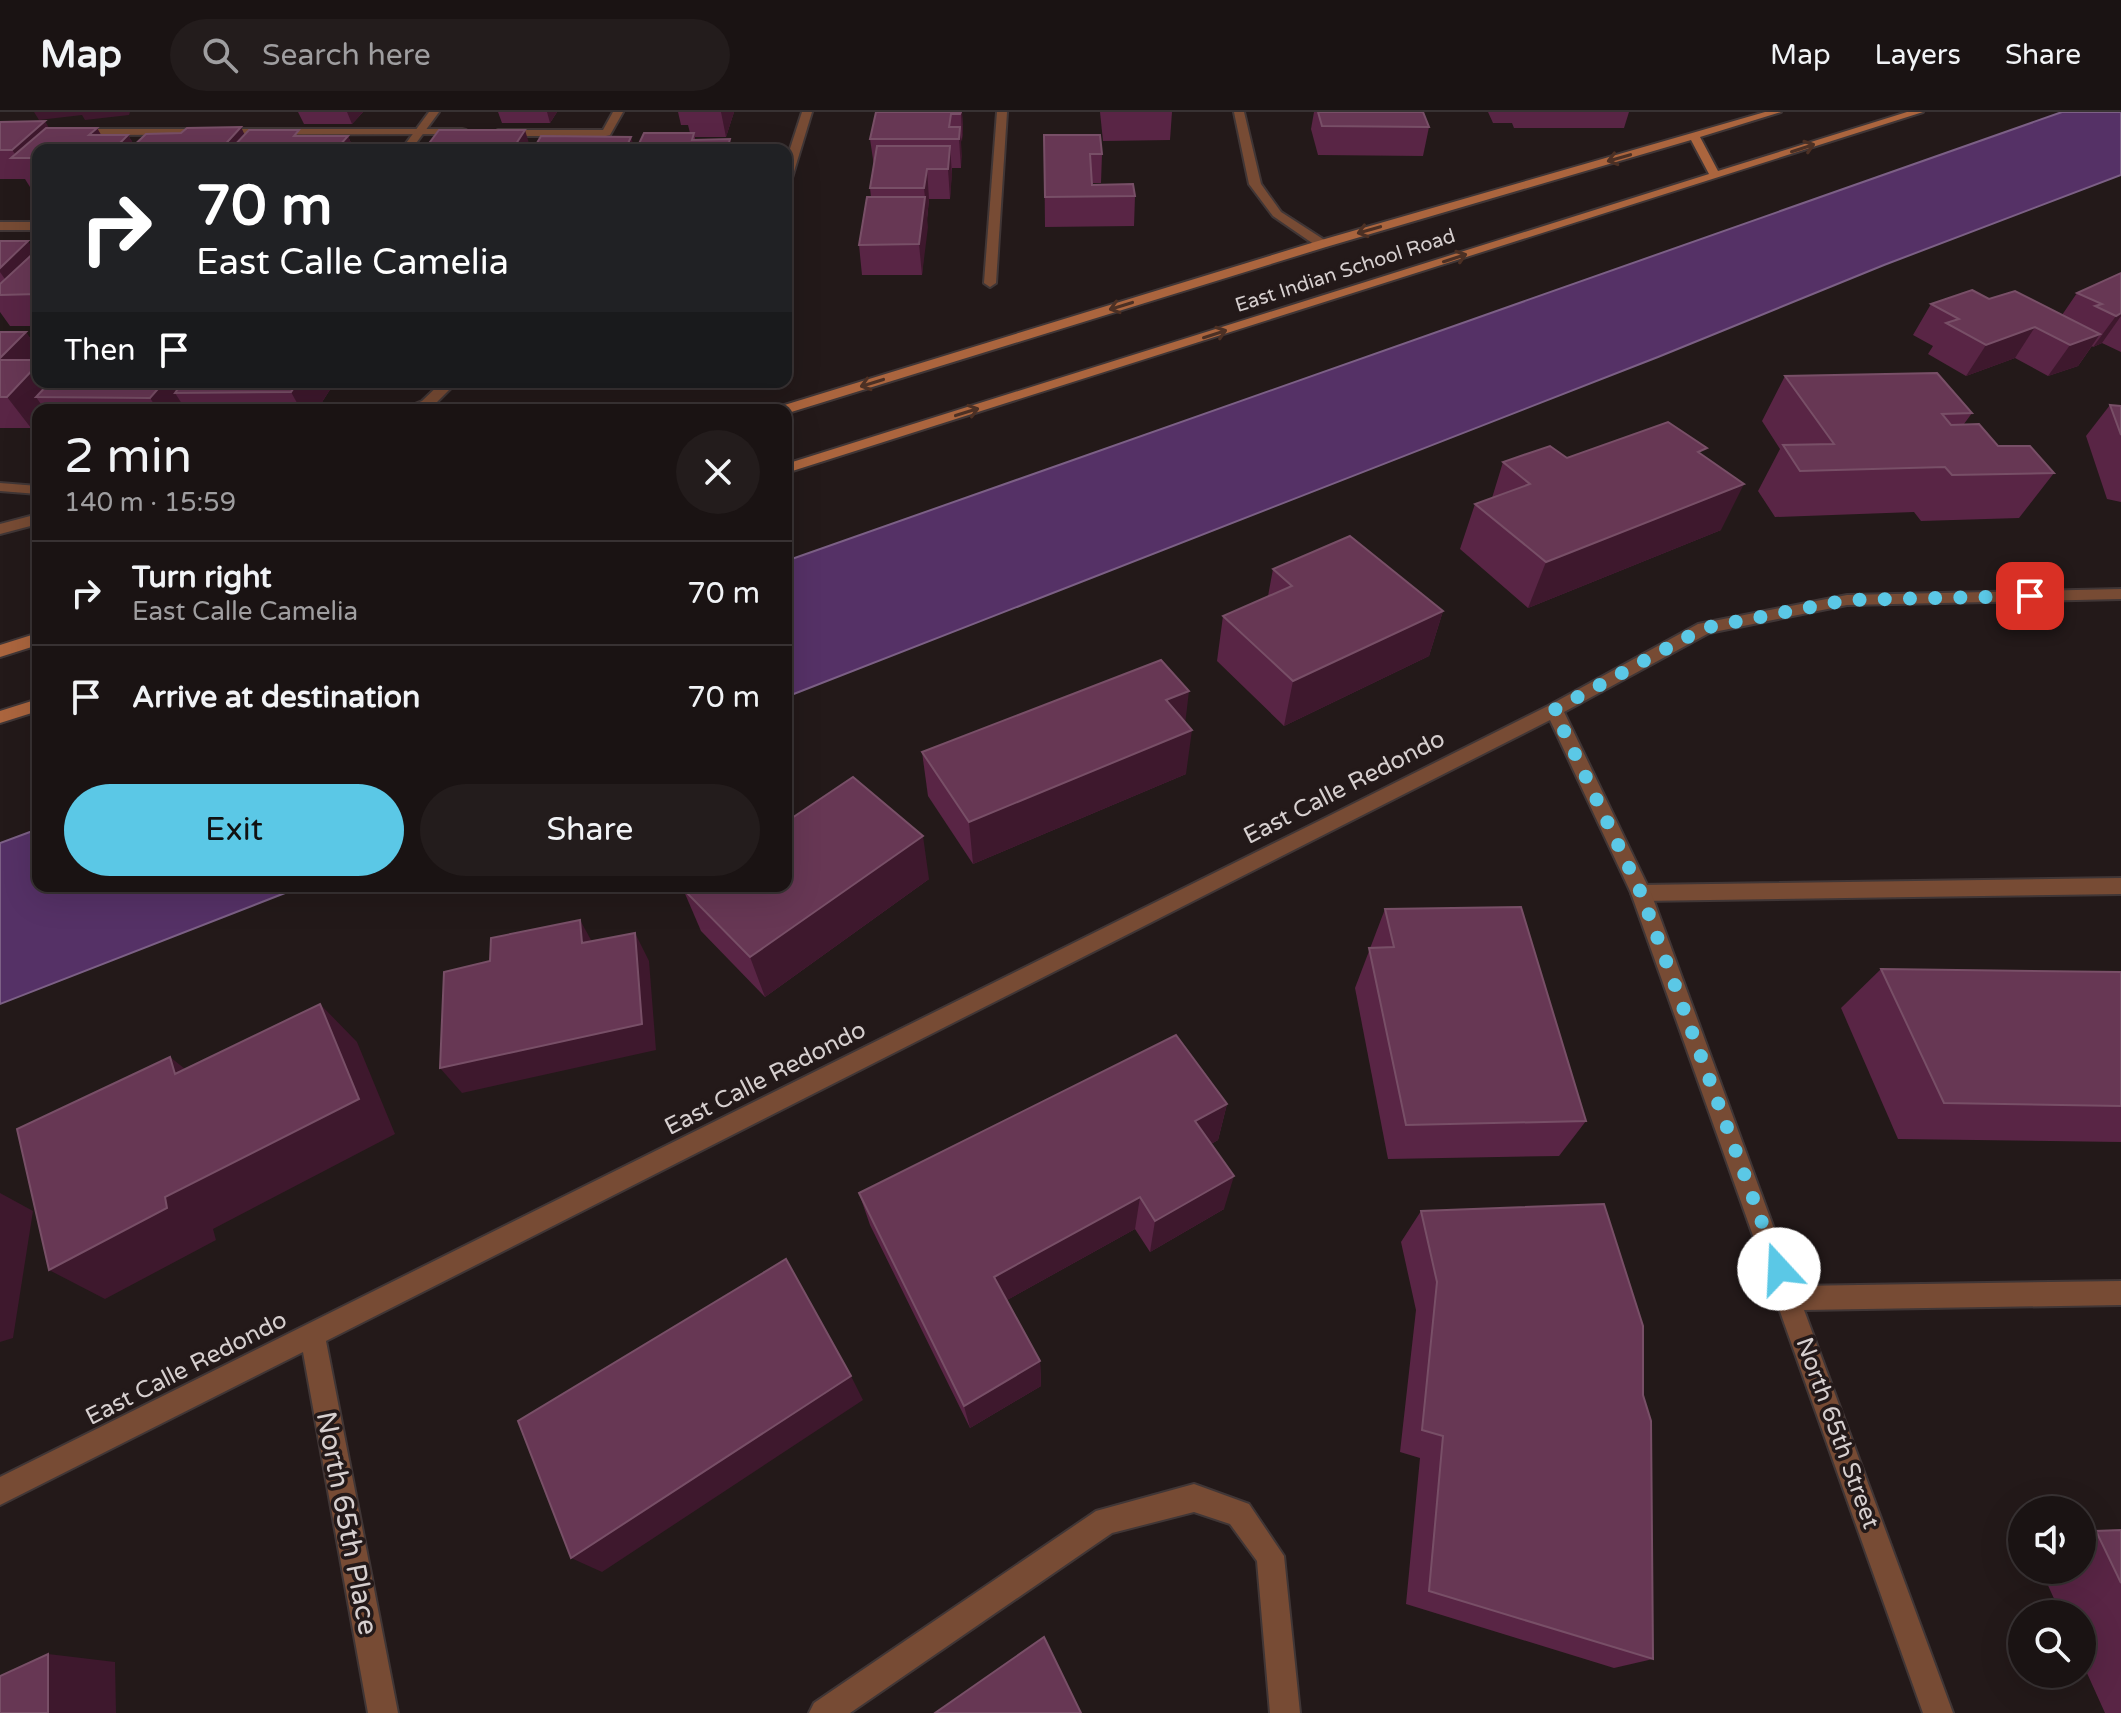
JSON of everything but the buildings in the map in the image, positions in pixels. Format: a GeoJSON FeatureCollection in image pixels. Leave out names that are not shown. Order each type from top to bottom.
{"type":"FeatureCollection","features":[{"type":"Feature","properties":{"kind":"main road","name":"East Indian School Road"},"geometry":{"type":"LineString","coordinates":[[792,407],[1322,244],[1776,112]]}},
{"type":"Feature","properties":{"kind":"main road","name":"East Indian School Road"},"geometry":{"type":"LineString","coordinates":[[792,467],[1918,112]]}},
{"type":"Feature","properties":{"kind":"main road"},"geometry":{"type":"LineString","coordinates":[[1694,136],[1715,176]]}},
{"type":"Feature","properties":{"kind":"main road"},"geometry":{"type":"LineString","coordinates":[[0,651],[32,641]]}},
{"type":"Feature","properties":{"kind":"main road"},"geometry":{"type":"LineString","coordinates":[[0,717],[32,707]]}},
{"type":"Feature","properties":{"kind":"street"},"geometry":{"type":"LineString","coordinates":[[410,144],[434,112]]}},
{"type":"Feature","properties":{"kind":"street"},"geometry":{"type":"LineString","coordinates":[[61,132],[606,133],[618,112]]}},
{"type":"Feature","properties":{"kind":"street"},"geometry":{"type":"LineString","coordinates":[[792,159],[807,112]]}},
{"type":"Feature","properties":{"kind":"street"},"geometry":{"type":"LineString","coordinates":[[990,283],[1002,112]]}},
{"type":"Feature","properties":{"kind":"street"},"geometry":{"type":"LineString","coordinates":[[1239,112],[1255,184],[1277,214],[1322,244]]}},
{"type":"Feature","properties":{"kind":"street"},"geometry":{"type":"LineString","coordinates":[[229,132],[238,122]]}},
{"type":"Feature","properties":{"kind":"street"},"geometry":{"type":"LineString","coordinates":[[0,226],[32,226]]}},
{"type":"Feature","properties":{"kind":"street"},"geometry":{"type":"LineString","coordinates":[[0,343],[32,343]]}},
{"type":"Feature","properties":{"kind":"street"},"geometry":{"type":"LineString","coordinates":[[427,404],[444,388]]}},
{"type":"Feature","properties":{"kind":"street"},"geometry":{"type":"LineString","coordinates":[[0,487],[32,490]]}},
{"type":"Feature","properties":{"kind":"street"},"geometry":{"type":"LineString","coordinates":[[0,529],[32,521]]}},
{"type":"Feature","properties":{"kind":"street","name":"East Calle Redondo"},"geometry":{"type":"LineString","coordinates":[[0,1491],[1554,710],[1704,628],[1847,600],[2121,594]]}},
{"type":"Feature","properties":{"kind":"street","name":"North 65th Street"},"geometry":{"type":"LineString","coordinates":[[1554,710],[1641,893],[1938,1713]]}},
{"type":"Feature","properties":{"kind":"street"},"geometry":{"type":"LineString","coordinates":[[1641,893],[2121,886]]}},
{"type":"Feature","properties":{"kind":"street"},"geometry":{"type":"LineString","coordinates":[[1790,1298],[2121,1293]]}},
{"type":"Feature","properties":{"kind":"street","name":"North 65th Place"},"geometry":{"type":"LineString","coordinates":[[312,1334],[383,1713]]}},
{"type":"Feature","properties":{"kind":"street"},"geometry":{"type":"LineString","coordinates":[[824,1713],[1106,1521],[1194,1498],[1239,1514],[1270,1556],[1285,1713]]}},
{"type":"Feature","properties":{"kind":"shaded area"},"geometry":{"type":"Polygon","coordinates":[[[2062,112],[2121,112],[2121,175],[1884,265],[1658,357],[792,695],[792,559],[2062,112]]]}},
{"type":"Feature","properties":{"kind":"shaded area"},"geometry":{"type":"Polygon","coordinates":[[[32,831],[32,892],[288,892],[0,1004],[0,843],[32,831]]]}},
{"type":"Feature","properties":{"kind":"route"},"geometry":{"type":"LineString","coordinates":[[1779,1269],[1641,893],[1554,710],[1704,628],[1847,600],[2030,596]]}}]}
